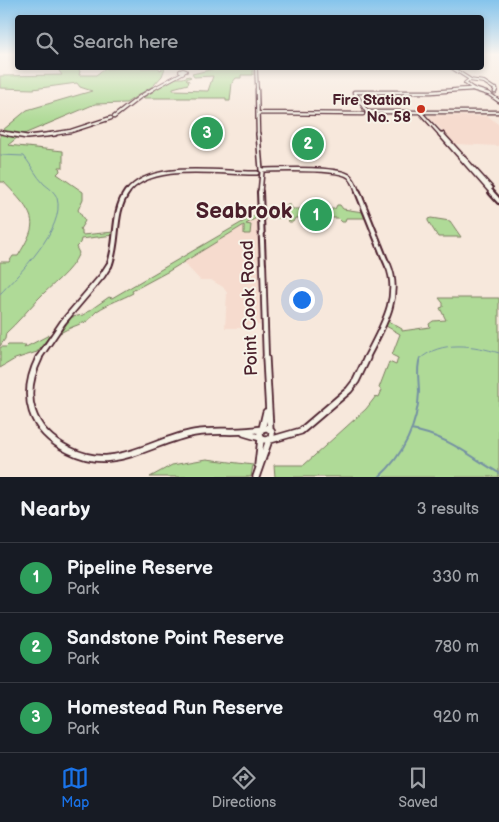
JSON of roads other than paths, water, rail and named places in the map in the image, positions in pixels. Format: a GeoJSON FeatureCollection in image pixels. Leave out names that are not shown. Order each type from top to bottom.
{"type":"FeatureCollection","features":[{"type":"Feature","properties":{"kind":"street"},"geometry":{"type":"LineString","coordinates":[[0,131],[20,136],[56,134],[87,127],[111,117],[174,76]]}},
{"type":"Feature","properties":{"kind":"street"},"geometry":{"type":"LineString","coordinates":[[257,76],[260,171]]}},
{"type":"Feature","properties":{"kind":"street"},"geometry":{"type":"LineString","coordinates":[[465,76],[471,80],[486,83],[494,88],[499,88]]}},
{"type":"Feature","properties":{"kind":"street"},"geometry":{"type":"LineString","coordinates":[[471,80],[465,83],[473,90]]}},
{"type":"Feature","properties":{"kind":"street"},"geometry":{"type":"LineString","coordinates":[[354,93],[473,90],[491,93],[496,91],[494,88]]}},
{"type":"Feature","properties":{"kind":"street"},"geometry":{"type":"LineString","coordinates":[[354,93],[362,113]]}},
{"type":"Feature","properties":{"kind":"street"},"geometry":{"type":"LineString","coordinates":[[354,93],[367,113]]}},
{"type":"Feature","properties":{"kind":"street"},"geometry":{"type":"LineString","coordinates":[[491,93],[499,100]]}},
{"type":"Feature","properties":{"kind":"street"},"geometry":{"type":"LineString","coordinates":[[259,106],[265,112]]}},
{"type":"Feature","properties":{"kind":"street"},"geometry":{"type":"LineString","coordinates":[[259,113],[362,113]]}},
{"type":"Feature","properties":{"kind":"street"},"geometry":{"type":"LineString","coordinates":[[259,113],[499,113]]}},
{"type":"Feature","properties":{"kind":"street"},"geometry":{"type":"LineString","coordinates":[[367,113],[422,113]]}},
{"type":"Feature","properties":{"kind":"street"},"geometry":{"type":"LineString","coordinates":[[422,113],[499,199]]}},
{"type":"Feature","properties":{"kind":"street"},"geometry":{"type":"LineString","coordinates":[[422,113],[499,199]]}},
{"type":"Feature","properties":{"kind":"street"},"geometry":{"type":"LineString","coordinates":[[432,113],[486,113]]}},
{"type":"Feature","properties":{"kind":"street"},"geometry":{"type":"LineString","coordinates":[[415,114],[420,115],[434,128]]}},
{"type":"Feature","properties":{"kind":"street"},"geometry":{"type":"LineString","coordinates":[[242,432],[265,441],[301,431],[353,386],[392,300],[394,287],[384,256],[353,180],[340,172],[270,170],[245,173],[162,174],[146,178],[135,185],[123,197],[119,205],[116,250],[109,267],[74,308],[46,346],[35,366],[30,382],[30,398],[36,424],[51,441],[82,456],[100,458],[123,455],[169,439],[214,431],[242,432],[266,428],[283,435]]}},
{"type":"Feature","properties":{"kind":"street","name":"Point Cook Road"},"geometry":{"type":"LineString","coordinates":[[260,171],[267,405],[270,430]]}},
{"type":"Feature","properties":{"kind":"street","name":"Point Cook Road"},"geometry":{"type":"LineString","coordinates":[[262,429],[267,405]]}},
{"type":"Feature","properties":{"kind":"street"},"geometry":{"type":"LineString","coordinates":[[256,477],[262,429]]}},
{"type":"Feature","properties":{"kind":"street"},"geometry":{"type":"LineString","coordinates":[[256,477],[272,435],[270,430]]}},
{"type":"Feature","properties":{"kind":"waterway"},"geometry":{"type":"LineString","coordinates":[[0,155],[24,156],[41,181],[55,194],[58,210],[55,223],[39,250],[0,294]]}},
{"type":"Feature","properties":{"kind":"waterway"},"geometry":{"type":"LineString","coordinates":[[420,359],[438,349],[458,346],[469,346],[499,353]]}},
{"type":"Feature","properties":{"kind":"waterway"},"geometry":{"type":"LineString","coordinates":[[411,430],[418,404],[420,358]]}},
{"type":"Feature","properties":{"kind":"waterway"},"geometry":{"type":"LineString","coordinates":[[379,477],[388,469],[402,449],[411,430]]}},
{"type":"Feature","properties":{"kind":"waterway"},"geometry":{"type":"LineString","coordinates":[[411,430],[446,441],[499,473]]}},
{"type":"Feature","properties":{"kind":"place","name":"Fire Station No. 58"},"geometry":{"type":"Point","coordinates":[421,109]}},
{"type":"Feature","properties":{"kind":"place","name":"Homestead Run Reserve"},"geometry":{"type":"Point","coordinates":[207,133]}},
{"type":"Feature","properties":{"kind":"place","name":"Sandstone Point Reserve"},"geometry":{"type":"Point","coordinates":[308,144]}},
{"type":"Feature","properties":{"kind":"place","name":"Pipeline Reserve"},"geometry":{"type":"Point","coordinates":[316,215]}},
{"type":"Feature","properties":{"kind":"district","name":"Seabrook"},"geometry":{"type":"Point","coordinates":[244,210]}}]}
